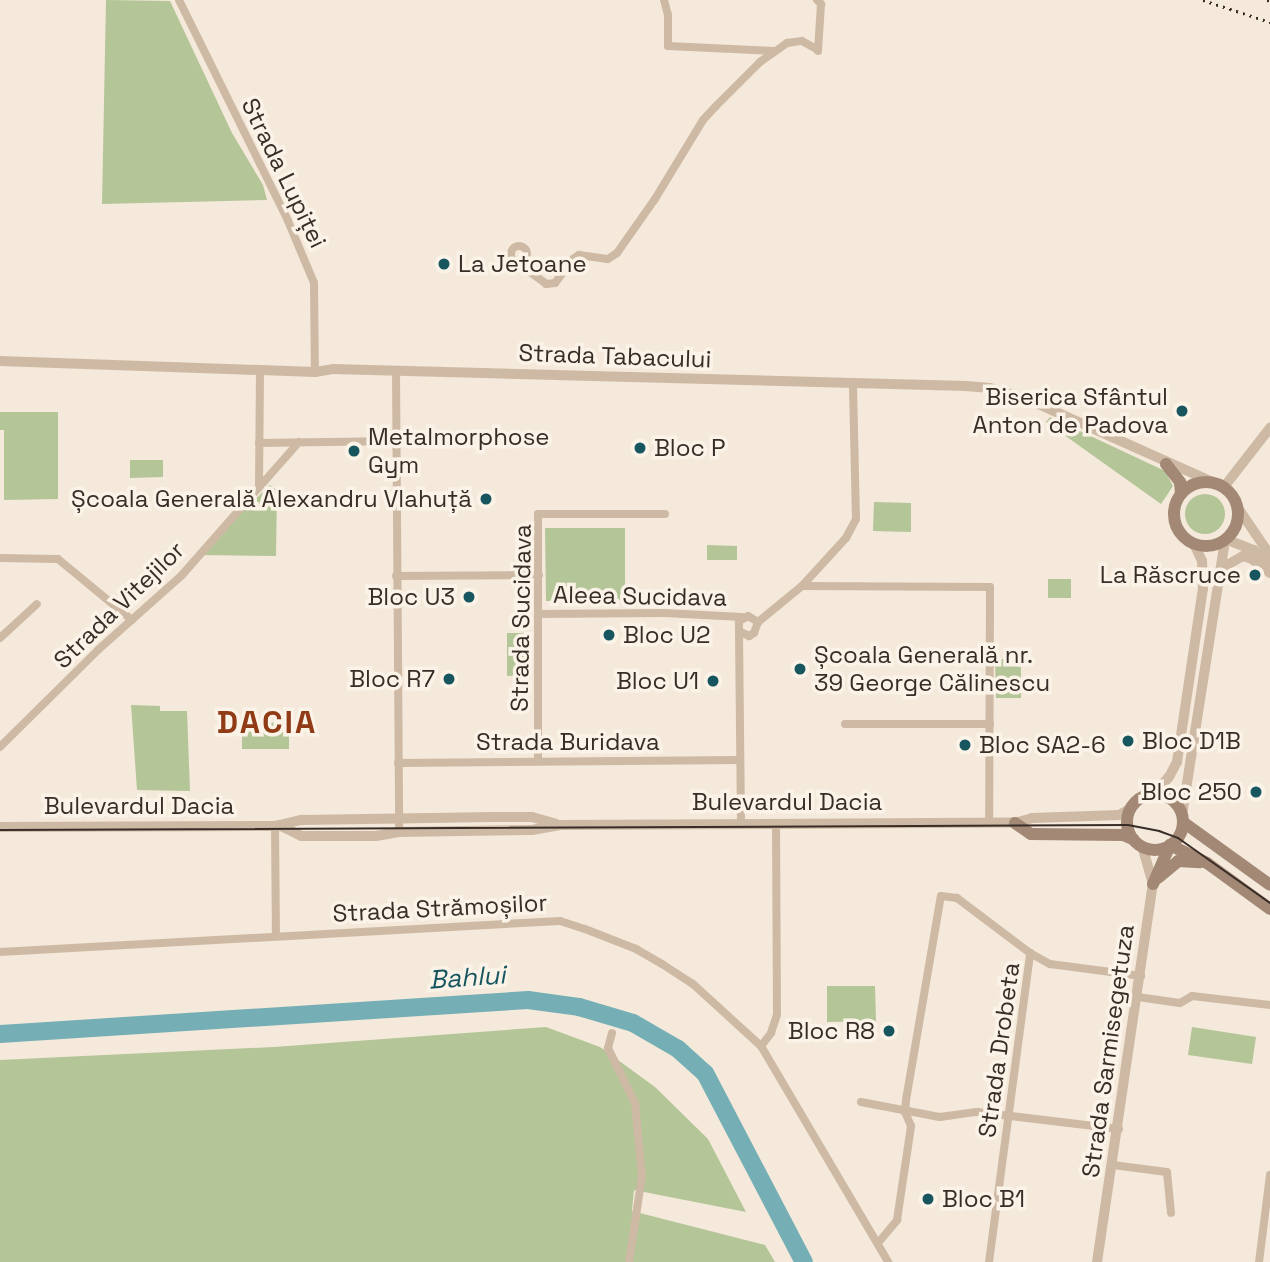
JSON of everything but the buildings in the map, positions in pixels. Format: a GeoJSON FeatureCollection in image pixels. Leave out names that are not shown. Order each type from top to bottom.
{"type":"FeatureCollection","features":[{"type":"Feature","properties":{"kind":"main road"},"geometry":{"type":"LineString","coordinates":[[1166,464],[1180,482],[1181,494],[1177,504],[1176,521],[1182,535],[1194,544],[1209,545],[1224,539],[1235,526],[1236,505],[1224,487],[1210,481],[1194,485],[1181,494]]}},
{"type":"Feature","properties":{"kind":"main road"},"geometry":{"type":"LineString","coordinates":[[1138,843],[1128,825],[1130,809],[1140,798],[1154,794],[1172,799],[1183,819],[1270,885]]}},
{"type":"Feature","properties":{"kind":"main road"},"geometry":{"type":"LineString","coordinates":[[1156,881],[1170,845],[1180,834],[1183,819]]}},
{"type":"Feature","properties":{"kind":"main road"},"geometry":{"type":"LineString","coordinates":[[1015,823],[1031,834],[1123,835],[1153,849],[1170,845],[1207,863],[1270,909]]}},
{"type":"Feature","properties":{"kind":"main road"},"geometry":{"type":"LineString","coordinates":[[1156,881],[1178,861],[1207,863]]}},
{"type":"Feature","properties":{"kind":"street","name":"Strada Lupiței"},"geometry":{"type":"LineString","coordinates":[[179,0],[288,221],[314,283],[315,372]]}},
{"type":"Feature","properties":{"kind":"street"},"geometry":{"type":"LineString","coordinates":[[664,0],[668,15],[667,46],[776,51]]}},
{"type":"Feature","properties":{"kind":"street"},"geometry":{"type":"LineString","coordinates":[[522,262],[523,267],[546,284],[555,283],[579,255],[608,259],[617,253],[655,199],[703,120],[760,62],[787,43],[802,41],[818,53],[821,4],[817,0]]}},
{"type":"Feature","properties":{"kind":"street","name":"Strada Tabacului"},"geometry":{"type":"LineString","coordinates":[[0,361],[315,372],[396,371],[966,386],[999,390],[1027,399],[1166,464],[1210,481]]}},
{"type":"Feature","properties":{"kind":"street"},"geometry":{"type":"LineString","coordinates":[[259,486],[260,370]]}},
{"type":"Feature","properties":{"kind":"street"},"geometry":{"type":"LineString","coordinates":[[396,371],[399,832]]}},
{"type":"Feature","properties":{"kind":"street"},"geometry":{"type":"LineString","coordinates":[[741,632],[749,636],[754,633],[758,622],[802,586],[846,538],[856,519],[853,382]]}},
{"type":"Feature","properties":{"kind":"street"},"geometry":{"type":"LineString","coordinates":[[1224,487],[1270,428]]}},
{"type":"Feature","properties":{"kind":"street"},"geometry":{"type":"LineString","coordinates":[[259,443],[396,441]]}},
{"type":"Feature","properties":{"kind":"street","name":"Strada Vitejilor"},"geometry":{"type":"LineString","coordinates":[[0,747],[182,575],[299,443]]}},
{"type":"Feature","properties":{"kind":"street"},"geometry":{"type":"LineString","coordinates":[[1236,505],[1270,555]]}},
{"type":"Feature","properties":{"kind":"street","name":"Strada Sucidava"},"geometry":{"type":"LineString","coordinates":[[538,760],[538,514],[665,514]]}},
{"type":"Feature","properties":{"kind":"street"},"geometry":{"type":"LineString","coordinates":[[1183,819],[1214,590],[1224,539],[1254,550],[1270,566]]}},
{"type":"Feature","properties":{"kind":"street"},"geometry":{"type":"LineString","coordinates":[[1154,794],[1169,777],[1177,762],[1203,589],[1202,561],[1194,544]]}},
{"type":"Feature","properties":{"kind":"street"},"geometry":{"type":"LineString","coordinates":[[1214,590],[1229,564],[1243,556],[1252,559],[1270,573]]}},
{"type":"Feature","properties":{"kind":"street"},"geometry":{"type":"LineString","coordinates":[[0,558],[58,559],[132,620]]}},
{"type":"Feature","properties":{"kind":"street"},"geometry":{"type":"LineString","coordinates":[[396,576],[539,575]]}},
{"type":"Feature","properties":{"kind":"street"},"geometry":{"type":"LineString","coordinates":[[802,586],[990,587],[989,823]]}},
{"type":"Feature","properties":{"kind":"street"},"geometry":{"type":"LineString","coordinates":[[0,638],[37,604]]}},
{"type":"Feature","properties":{"kind":"street","name":"Aleea Sucidava"},"geometry":{"type":"LineString","coordinates":[[538,614],[664,613],[742,617]]}},
{"type":"Feature","properties":{"kind":"street"},"geometry":{"type":"LineString","coordinates":[[741,824],[739,621],[742,617],[754,617],[758,622]]}},
{"type":"Feature","properties":{"kind":"street"},"geometry":{"type":"LineString","coordinates":[[845,724],[990,724]]}},
{"type":"Feature","properties":{"kind":"street"},"geometry":{"type":"LineString","coordinates":[[0,732],[8,740]]}},
{"type":"Feature","properties":{"kind":"street","name":"Strada Buridava"},"geometry":{"type":"LineString","coordinates":[[398,763],[739,760]]}},
{"type":"Feature","properties":{"kind":"street","name":"Bulevardul Dacia"},"geometry":{"type":"LineString","coordinates":[[277,825],[302,836],[376,836],[399,832],[532,830],[559,825],[1015,823],[1032,818],[1119,815],[1130,809]]}},
{"type":"Feature","properties":{"kind":"street","name":"Bulevardul Dacia"},"geometry":{"type":"LineString","coordinates":[[0,827],[277,825],[302,820],[532,817],[559,825]]}},
{"type":"Feature","properties":{"kind":"street"},"geometry":{"type":"LineString","coordinates":[[761,1045],[772,1033],[777,1015],[776,824]]}},
{"type":"Feature","properties":{"kind":"street"},"geometry":{"type":"LineString","coordinates":[[276,935],[277,825]]}},
{"type":"Feature","properties":{"kind":"street","name":"Strada Sarmisegetuza"},"geometry":{"type":"LineString","coordinates":[[1097,1262],[1156,881],[1138,843]]}},
{"type":"Feature","properties":{"kind":"street"},"geometry":{"type":"LineString","coordinates":[[878,1243],[897,1220],[911,1126],[905,1112],[941,897],[957,898],[1030,953]]}},
{"type":"Feature","properties":{"kind":"street","name":"Strada Strămoșilor"},"geometry":{"type":"LineString","coordinates":[[0,952],[560,921],[636,949],[662,964],[693,984],[761,1045],[888,1262]]}},
{"type":"Feature","properties":{"kind":"street","name":"Strada Drobeta"},"geometry":{"type":"LineString","coordinates":[[989,1262],[1030,953],[1050,964],[1141,976]]}},
{"type":"Feature","properties":{"kind":"street"},"geometry":{"type":"LineString","coordinates":[[1138,997],[1180,1003],[1192,996],[1270,1005]]}},
{"type":"Feature","properties":{"kind":"street"},"geometry":{"type":"LineString","coordinates":[[612,1033],[608,1048],[635,1103],[642,1175],[629,1262]]}},
{"type":"Feature","properties":{"kind":"street"},"geometry":{"type":"LineString","coordinates":[[861,1102],[940,1117],[978,1112],[1119,1129]]}},
{"type":"Feature","properties":{"kind":"street"},"geometry":{"type":"LineString","coordinates":[[1113,1166],[1167,1172],[1171,1213]]}},
{"type":"Feature","properties":{"kind":"street"},"geometry":{"type":"LineString","coordinates":[[1259,1262],[1270,1175]]}},
{"type":"Feature","properties":{"kind":"green space"},"geometry":{"type":"Polygon","coordinates":[[[106,0],[170,1],[232,133],[263,185],[267,200],[102,204],[106,0]]]}},
{"type":"Feature","properties":{"kind":"green space"},"geometry":{"type":"Polygon","coordinates":[[[0,412],[58,412],[58,499],[4,500],[4,430],[0,430],[0,412]]]}},
{"type":"Feature","properties":{"kind":"green space"},"geometry":{"type":"Polygon","coordinates":[[[1050,417],[1165,471],[1173,486],[1161,504],[1046,422],[1050,417]]]}},
{"type":"Feature","properties":{"kind":"green space"},"geometry":{"type":"Polygon","coordinates":[[[130,460],[163,460],[163,477],[130,478],[130,460]]]}},
{"type":"Feature","properties":{"kind":"green space"},"geometry":{"type":"Polygon","coordinates":[[[270,485],[277,490],[276,556],[198,555],[270,485]]]}},
{"type":"Feature","properties":{"kind":"green space"},"geometry":{"type":"Polygon","coordinates":[[[1205,494],[1219,500],[1225,514],[1219,528],[1205,534],[1191,528],[1185,514],[1191,500],[1205,494]]]}},
{"type":"Feature","properties":{"kind":"green space"},"geometry":{"type":"Polygon","coordinates":[[[874,502],[911,503],[911,532],[873,531],[874,502]]]}},
{"type":"Feature","properties":{"kind":"green space"},"geometry":{"type":"Polygon","coordinates":[[[545,528],[625,528],[625,600],[546,601],[545,528]]]}},
{"type":"Feature","properties":{"kind":"green space"},"geometry":{"type":"Polygon","coordinates":[[[707,545],[737,546],[737,560],[707,560],[707,545]]]}},
{"type":"Feature","properties":{"kind":"green space"},"geometry":{"type":"Polygon","coordinates":[[[1048,579],[1071,579],[1071,598],[1048,598],[1048,579]]]}},
{"type":"Feature","properties":{"kind":"green space"},"geometry":{"type":"Polygon","coordinates":[[[507,633],[524,633],[524,645],[529,646],[529,675],[507,676],[507,633]]]}},
{"type":"Feature","properties":{"kind":"green space"},"geometry":{"type":"Polygon","coordinates":[[[995,659],[1021,659],[1021,698],[996,698],[995,659]]]}},
{"type":"Feature","properties":{"kind":"green space"},"geometry":{"type":"Polygon","coordinates":[[[131,705],[160,706],[160,711],[187,711],[190,791],[137,790],[131,705]]]}},
{"type":"Feature","properties":{"kind":"green space"},"geometry":{"type":"Polygon","coordinates":[[[242,722],[289,723],[289,749],[242,749],[242,722]]]}},
{"type":"Feature","properties":{"kind":"green space"},"geometry":{"type":"Polygon","coordinates":[[[827,986],[875,986],[876,1021],[827,1022],[827,986]]]}},
{"type":"Feature","properties":{"kind":"green space"},"geometry":{"type":"Polygon","coordinates":[[[546,1027],[600,1047],[655,1087],[708,1139],[746,1212],[634,1190],[632,1211],[765,1245],[775,1262],[0,1262],[0,1060],[274,1047],[546,1027]]]}},
{"type":"Feature","properties":{"kind":"green space"},"geometry":{"type":"Polygon","coordinates":[[[1192,1027],[1256,1037],[1252,1064],[1188,1055],[1192,1027]]]}},
{"type":"Feature","properties":{"kind":"waterway","name":"Bahlui"},"geometry":{"type":"LineString","coordinates":[[0,1034],[528,1000],[579,1007],[633,1023],[678,1049],[705,1073],[804,1262]]}},
{"type":"Feature","properties":{"kind":"tram line"},"geometry":{"type":"LineString","coordinates":[[0,830],[1128,825],[1178,838],[1270,903]]}},
{"type":"Feature","properties":{"kind":"railway"},"geometry":{"type":"LineString","coordinates":[[1203,0],[1270,22]]}},
{"type":"Feature","properties":{"kind":"place","name":"La Jetoane"},"geometry":{"type":"Point","coordinates":[444,264]}},
{"type":"Feature","properties":{"kind":"place","name":"Biserica Sfântul Anton de Padova"},"geometry":{"type":"Point","coordinates":[1182,411]}},
{"type":"Feature","properties":{"kind":"place","name":"Bloc P"},"geometry":{"type":"Point","coordinates":[640,448]}},
{"type":"Feature","properties":{"kind":"place","name":"Metalmorphose Gym"},"geometry":{"type":"Point","coordinates":[354,451]}},
{"type":"Feature","properties":{"kind":"place","name":"Școala Generală Alexandru Vlahuță"},"geometry":{"type":"Point","coordinates":[486,499]}},
{"type":"Feature","properties":{"kind":"place","name":"La Răscruce"},"geometry":{"type":"Point","coordinates":[1255,575]}},
{"type":"Feature","properties":{"kind":"place","name":"Bloc U3"},"geometry":{"type":"Point","coordinates":[469,597]}},
{"type":"Feature","properties":{"kind":"place","name":"Bloc U2"},"geometry":{"type":"Point","coordinates":[609,635]}},
{"type":"Feature","properties":{"kind":"place","name":"Școala Generală nr. 39 George Călinescu"},"geometry":{"type":"Point","coordinates":[800,669]}},
{"type":"Feature","properties":{"kind":"place","name":"Bloc R7"},"geometry":{"type":"Point","coordinates":[449,679]}},
{"type":"Feature","properties":{"kind":"place","name":"Bloc U1"},"geometry":{"type":"Point","coordinates":[713,681]}},
{"type":"Feature","properties":{"kind":"place","name":"Bloc D1B"},"geometry":{"type":"Point","coordinates":[1128,741]}},
{"type":"Feature","properties":{"kind":"place","name":"Bloc SA2-6"},"geometry":{"type":"Point","coordinates":[965,745]}},
{"type":"Feature","properties":{"kind":"place","name":"Bloc 250"},"geometry":{"type":"Point","coordinates":[1256,792]}},
{"type":"Feature","properties":{"kind":"place","name":"Bloc R8"},"geometry":{"type":"Point","coordinates":[889,1031]}},
{"type":"Feature","properties":{"kind":"place","name":"Bloc B1"},"geometry":{"type":"Point","coordinates":[928,1199]}},
{"type":"Feature","properties":{"kind":"district","name":"DACIA"},"geometry":{"type":"Point","coordinates":[267,722]}}]}
